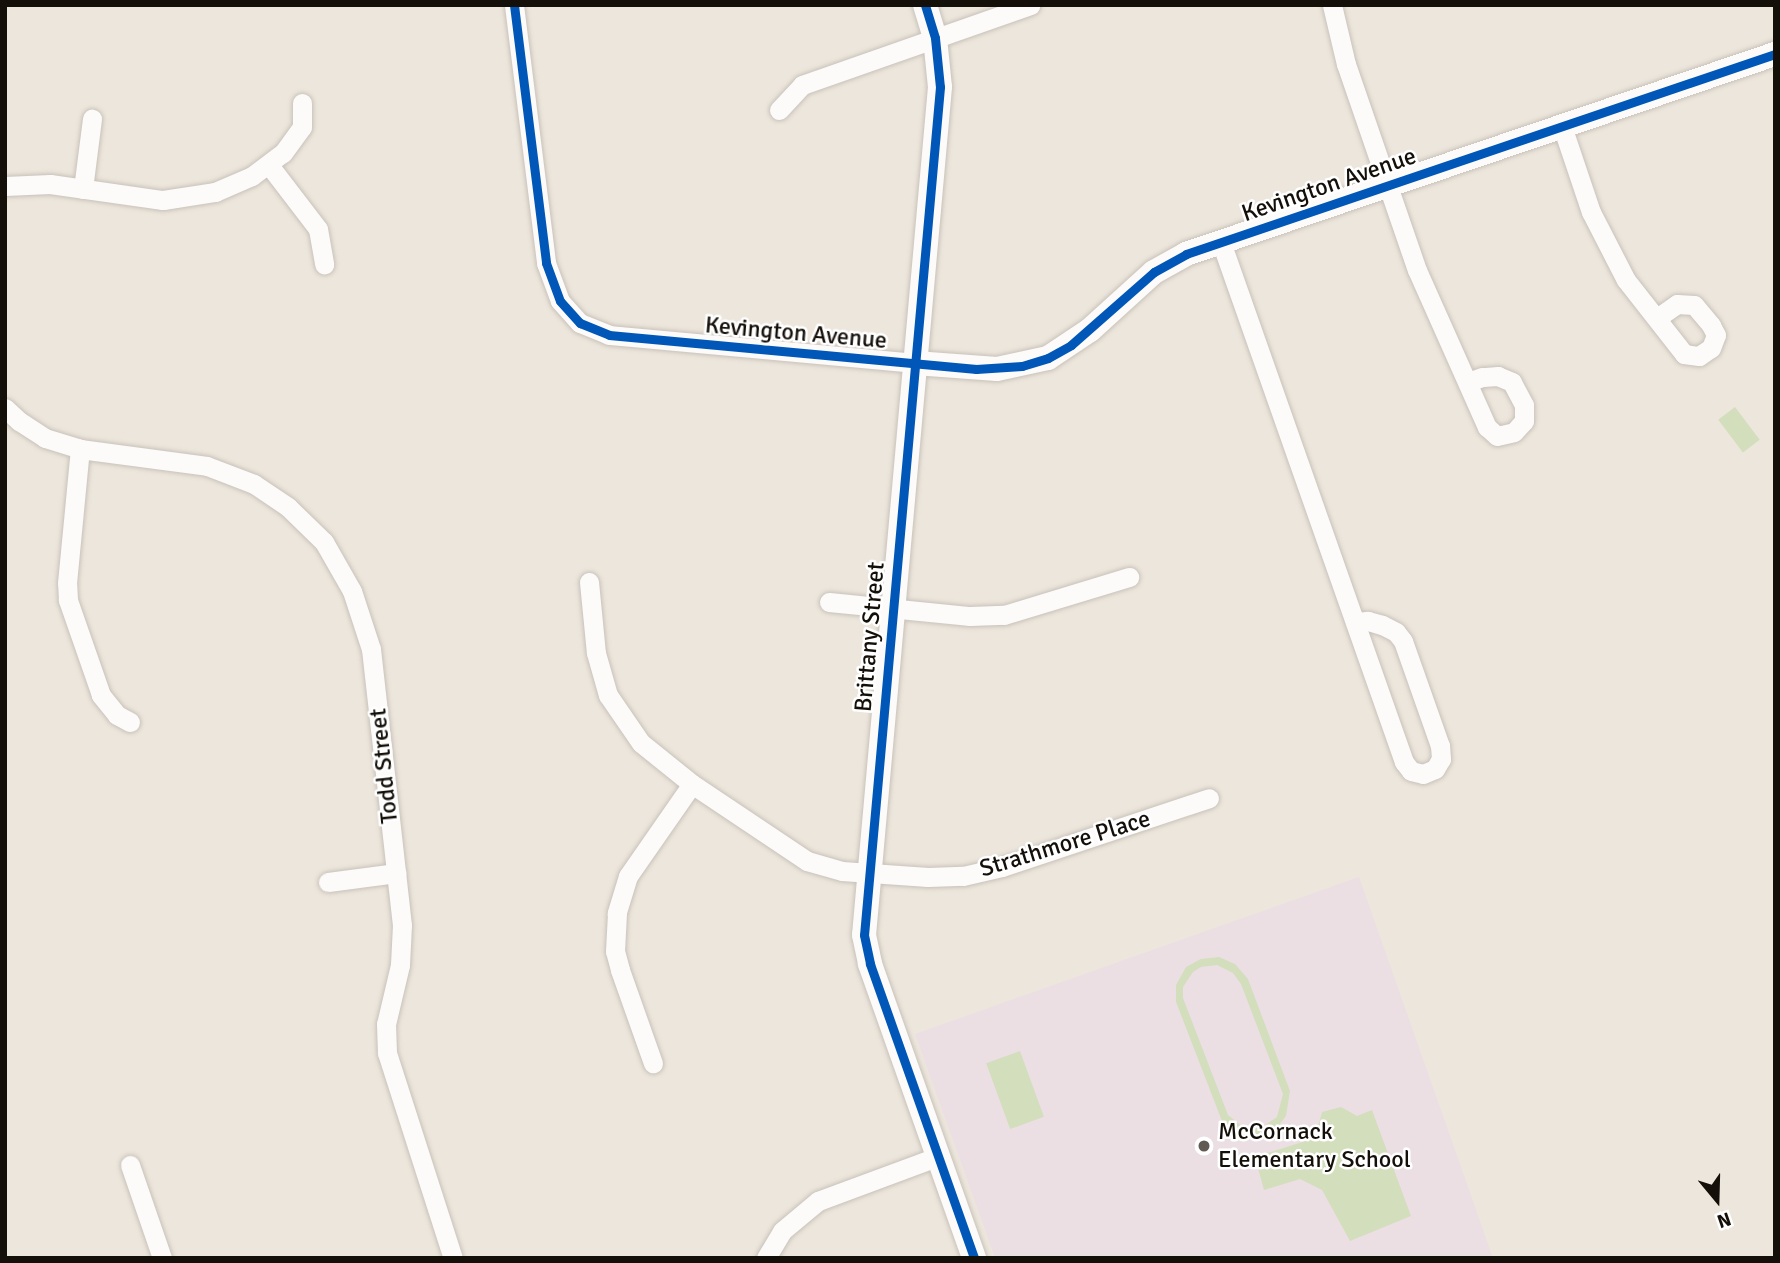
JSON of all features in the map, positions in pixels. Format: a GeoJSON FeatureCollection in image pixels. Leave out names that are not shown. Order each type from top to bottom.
{"type":"FeatureCollection","features":[{"type":"Feature","properties":{"kind":"street","name":"Kevington Avenue"},"geometry":{"type":"LineString","coordinates":[[514,5],[546,263],[552,287],[571,314],[594,331],[609,335],[997,369],[1048,358],[1090,330],[1154,272],[1186,254],[1775,54]]}},
{"type":"Feature","properties":{"kind":"street","name":"Brittany Street"},"geometry":{"type":"LineString","coordinates":[[925,5],[935,38],[940,87],[868,873],[866,947],[974,1258]]}},
{"type":"Feature","properties":{"kind":"street"},"geometry":{"type":"LineString","coordinates":[[779,110],[802,85],[1030,5]]}},
{"type":"Feature","properties":{"kind":"street"},"geometry":{"type":"LineString","coordinates":[[1332,5],[1346,64],[1387,185]]}},
{"type":"Feature","properties":{"kind":"street"},"geometry":{"type":"LineString","coordinates":[[5,186],[50,184],[142,199],[181,199],[236,184],[269,165],[299,132],[303,120],[302,103]]}},
{"type":"Feature","properties":{"kind":"street"},"geometry":{"type":"LineString","coordinates":[[83,189],[92,119]]}},
{"type":"Feature","properties":{"kind":"street"},"geometry":{"type":"LineString","coordinates":[[1562,126],[1607,247],[1626,280],[1657,318]]}},
{"type":"Feature","properties":{"kind":"street"},"geometry":{"type":"LineString","coordinates":[[269,165],[317,229],[324,264]]}},
{"type":"Feature","properties":{"kind":"street","name":"Kevington Avenue"},"geometry":{"type":"LineString","coordinates":[[1387,185],[1417,270],[1468,383]]}},
{"type":"Feature","properties":{"kind":"street","name":"Kevington Avenue"},"geometry":{"type":"LineString","coordinates":[[1221,242],[1404,762],[1411,771],[1423,774],[1435,769],[1441,759],[1440,746],[1403,641],[1396,632],[1382,625],[1368,621],[1355,622]]}},
{"type":"Feature","properties":{"kind":"street","name":"Todd Street"},"geometry":{"type":"LineString","coordinates":[[5,408],[45,438],[80,449],[207,467],[235,475],[288,507],[324,542],[352,591],[371,649],[402,951],[386,1024],[387,1053],[453,1258]]}},
{"type":"Feature","properties":{"kind":"street"},"geometry":{"type":"LineString","coordinates":[[80,449],[67,583],[68,600],[101,695],[117,715],[130,722]]}},
{"type":"Feature","properties":{"kind":"street","name":"Brittany Street"},"geometry":{"type":"LineString","coordinates":[[829,602],[970,616],[1004,615],[1129,577]]}},
{"type":"Feature","properties":{"kind":"street","name":"Strathmore Place"},"geometry":{"type":"LineString","coordinates":[[589,582],[596,653],[608,695],[640,743],[692,785],[795,855],[823,867],[928,877],[976,873],[1002,867],[1209,798]]}},
{"type":"Feature","properties":{"kind":"street"},"geometry":{"type":"LineString","coordinates":[[653,1063],[615,951],[617,913],[628,876],[692,785]]}},
{"type":"Feature","properties":{"kind":"street"},"geometry":{"type":"LineString","coordinates":[[328,882],[396,873]]}},
{"type":"Feature","properties":{"kind":"street"},"geometry":{"type":"LineString","coordinates":[[766,1258],[793,1219],[818,1201],[939,1156]]}},
{"type":"Feature","properties":{"kind":"street"},"geometry":{"type":"LineString","coordinates":[[130,1165],[162,1258]]}},
{"type":"Feature","properties":{"kind":"shaded area","name":"McCornack Elementary School"},"geometry":{"type":"Polygon","coordinates":[[[1359,877],[1493,1258],[995,1258],[915,1034],[1359,877]]]}},
{"type":"Feature","properties":{"kind":"green space"},"geometry":{"type":"Polygon","coordinates":[[[1735,407],[1760,440],[1743,452],[1718,420],[1735,407]]]}},
{"type":"Feature","properties":{"kind":"green space"},"geometry":{"type":"Polygon","coordinates":[[[1219,957],[1235,964],[1248,979],[1290,1091],[1286,1116],[1276,1129],[1266,1135],[1243,1135],[1222,1121],[1176,1002],[1176,985],[1186,967],[1201,959],[1219,957]],[[1217,965],[1201,967],[1193,972],[1183,987],[1183,998],[1228,1115],[1243,1127],[1261,1128],[1277,1117],[1283,1094],[1241,984],[1233,973],[1217,965]]]}},
{"type":"Feature","properties":{"kind":"green space"},"geometry":{"type":"Polygon","coordinates":[[[1020,1051],[1044,1117],[1010,1129],[986,1063],[1020,1051]]]}},
{"type":"Feature","properties":{"kind":"green space"},"geometry":{"type":"Polygon","coordinates":[[[1341,1107],[1357,1116],[1372,1110],[1411,1216],[1350,1241],[1322,1190],[1300,1179],[1264,1190],[1255,1157],[1315,1138],[1322,1112],[1341,1107]]]}},
{"type":"Feature","properties":{"kind":"cycle path"},"geometry":{"type":"LineString","coordinates":[[514,5],[546,263],[560,301],[580,323],[609,335],[976,369],[1022,366],[1048,358],[1071,345],[1154,272],[1186,254],[1775,54]]}},
{"type":"Feature","properties":{"kind":"cycle path"},"geometry":{"type":"LineString","coordinates":[[925,5],[935,38],[940,87],[864,935],[870,964],[974,1258]]}},
{"type":"Feature","properties":{"kind":"place","name":"McCornack Elementary School"},"geometry":{"type":"Point","coordinates":[1204,1146]}}]}
